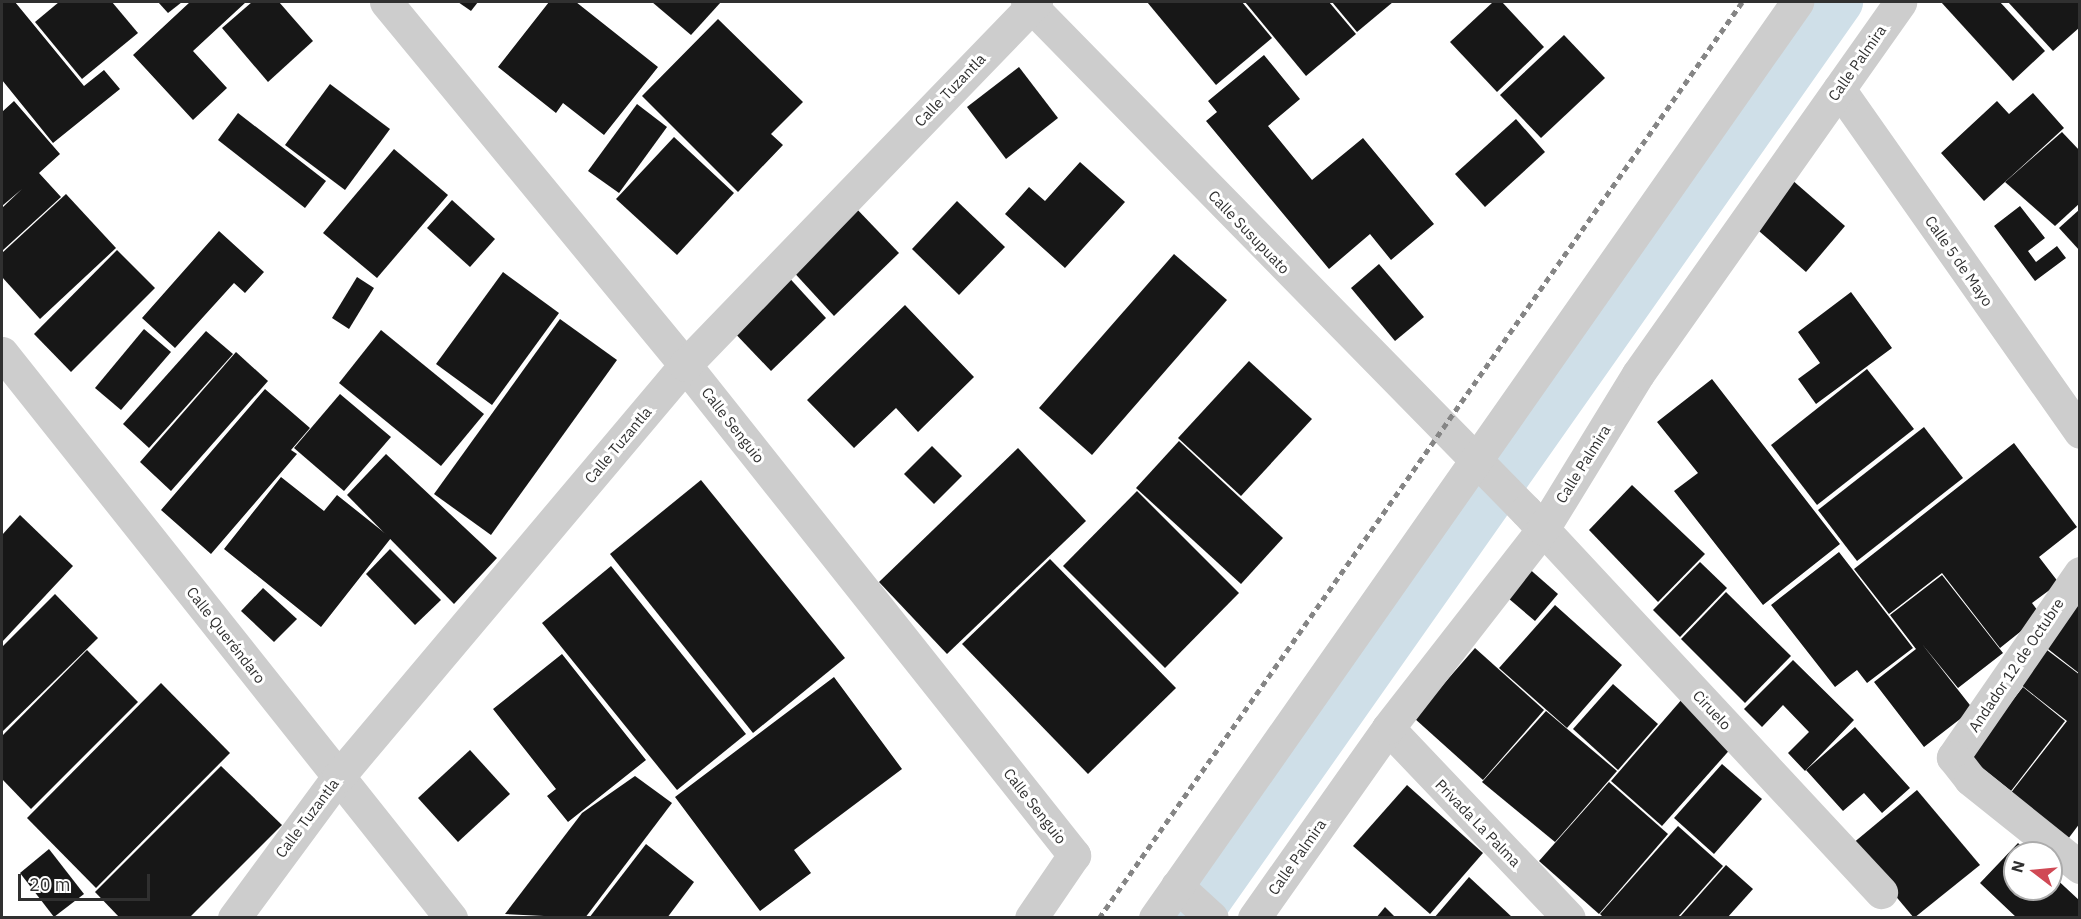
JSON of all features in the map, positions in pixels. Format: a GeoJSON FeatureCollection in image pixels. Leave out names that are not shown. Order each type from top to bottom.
{"type":"FeatureCollection","features":[{"type":"Feature","properties":{"kind":"street","name":"Calle Senguio"},"geometry":{"type":"LineString","coordinates":[[386,2],[685,365],[1074,855],[1030,918]]}},
{"type":"Feature","properties":{"kind":"street"},"geometry":{"type":"LineString","coordinates":[[1155,918],[1179,888],[1480,469],[1797,2]]}},
{"type":"Feature","properties":{"kind":"street","name":"Calle Palmira"},"geometry":{"type":"LineString","coordinates":[[1254,918],[1900,2]]}},
{"type":"Feature","properties":{"kind":"street","name":"Calle Tuzantla"},"geometry":{"type":"LineString","coordinates":[[234,918],[338,777],[685,365],[1031,3]]}},
{"type":"Feature","properties":{"kind":"street","name":"Calle Susupuato"},"geometry":{"type":"LineString","coordinates":[[1031,3],[1480,469],[1534,520]]}},
{"type":"Feature","properties":{"kind":"street","name":"Calle 5 de Mayo"},"geometry":{"type":"LineString","coordinates":[[1839,90],[2079,432]]}},
{"type":"Feature","properties":{"kind":"street","name":"Calle Queréndaro"},"geometry":{"type":"LineString","coordinates":[[2,353],[452,918]]}},
{"type":"Feature","properties":{"kind":"street","name":"Ciruelo"},"geometry":{"type":"LineString","coordinates":[[1534,520],[1881,892]]}},
{"type":"Feature","properties":{"kind":"street","name":"Andador 12 de Octubre"},"geometry":{"type":"LineString","coordinates":[[2079,573],[1953,758],[1970,779],[2079,867]]}},
{"type":"Feature","properties":{"kind":"street","name":"Privada La Palma"},"geometry":{"type":"LineString","coordinates":[[1388,728],[1569,918]]}},
{"type":"Feature","properties":{"kind":"street"},"geometry":{"type":"LineString","coordinates":[[1179,888],[1212,918]]}},
{"type":"Feature","properties":{"kind":"building"},"geometry":{"type":"Polygon","coordinates":[[[2,2],[15,2],[84,86],[104,70],[120,89],[53,143],[2,80],[2,2]]]}},
{"type":"Feature","properties":{"kind":"building"},"geometry":{"type":"Polygon","coordinates":[[[59,2],[112,2],[138,33],[82,79],[35,22],[59,2]]]}},
{"type":"Feature","properties":{"kind":"building"},"geometry":{"type":"Polygon","coordinates":[[[158,2],[182,2],[168,13],[158,2]]]}},
{"type":"Feature","properties":{"kind":"building"},"geometry":{"type":"Polygon","coordinates":[[[190,2],[246,2],[193,51],[227,88],[193,120],[133,55],[190,2]]]}},
{"type":"Feature","properties":{"kind":"building"},"geometry":{"type":"Polygon","coordinates":[[[252,2],[279,2],[313,41],[268,82],[222,28],[252,2]]]}},
{"type":"Feature","properties":{"kind":"building"},"geometry":{"type":"Polygon","coordinates":[[[458,2],[478,2],[471,11],[458,2]]]}},
{"type":"Feature","properties":{"kind":"building"},"geometry":{"type":"Polygon","coordinates":[[[549,2],[576,2],[658,67],[604,135],[563,103],[556,113],[498,67],[549,2]]]}},
{"type":"Feature","properties":{"kind":"building"},"geometry":{"type":"Polygon","coordinates":[[[652,2],[721,2],[691,35],[652,2]]]}},
{"type":"Feature","properties":{"kind":"building"},"geometry":{"type":"Polygon","coordinates":[[[1147,2],[1242,2],[1272,38],[1216,85],[1147,2]]]}},
{"type":"Feature","properties":{"kind":"building"},"geometry":{"type":"Polygon","coordinates":[[[1245,2],[1329,2],[1356,34],[1306,76],[1245,2]]]}},
{"type":"Feature","properties":{"kind":"building"},"geometry":{"type":"Polygon","coordinates":[[[1332,2],[1393,2],[1357,32],[1332,2]]]}},
{"type":"Feature","properties":{"kind":"building"},"geometry":{"type":"Polygon","coordinates":[[[1493,2],[1502,2],[1544,47],[1497,92],[1450,42],[1493,2]]]}},
{"type":"Feature","properties":{"kind":"building"},"geometry":{"type":"Polygon","coordinates":[[[1941,2],[2000,2],[2045,51],[2013,81],[1941,2]]]}},
{"type":"Feature","properties":{"kind":"building"},"geometry":{"type":"Polygon","coordinates":[[[2008,2],[2080,2],[2080,27],[2053,51],[2008,2]]]}},
{"type":"Feature","properties":{"kind":"building"},"geometry":{"type":"Polygon","coordinates":[[[718,19],[803,102],[771,134],[783,145],[738,192],[642,96],[718,19]]]}},
{"type":"Feature","properties":{"kind":"building"},"geometry":{"type":"Polygon","coordinates":[[[1564,35],[1605,78],[1541,138],[1500,95],[1564,35]]]}},
{"type":"Feature","properties":{"kind":"building"},"geometry":{"type":"Polygon","coordinates":[[[1264,55],[1300,99],[1268,126],[1312,180],[1363,138],[1434,224],[1391,260],[1370,234],[1329,269],[1206,121],[1217,112],[1208,101],[1264,55]]]}},
{"type":"Feature","properties":{"kind":"building"},"geometry":{"type":"Polygon","coordinates":[[[1019,67],[1058,118],[1006,159],[967,107],[1019,67]]]}},
{"type":"Feature","properties":{"kind":"building"},"geometry":{"type":"Polygon","coordinates":[[[330,84],[390,129],[345,190],[285,145],[330,84]]]}},
{"type":"Feature","properties":{"kind":"building"},"geometry":{"type":"Polygon","coordinates":[[[2033,93],[2064,128],[1984,201],[1941,153],[1997,101],[2009,114],[2033,93]]]}},
{"type":"Feature","properties":{"kind":"building"},"geometry":{"type":"Polygon","coordinates":[[[14,101],[60,154],[39,173],[61,197],[2,251],[2,208],[22,189],[2,206],[2,112],[14,101]]]}},
{"type":"Feature","properties":{"kind":"building"},"geometry":{"type":"Polygon","coordinates":[[[637,104],[667,127],[619,193],[588,171],[637,104]]]}},
{"type":"Feature","properties":{"kind":"building"},"geometry":{"type":"Polygon","coordinates":[[[238,113],[326,181],[305,208],[218,140],[238,113]]]}},
{"type":"Feature","properties":{"kind":"building"},"geometry":{"type":"Polygon","coordinates":[[[1516,119],[1545,152],[1485,207],[1455,174],[1516,119]]]}},
{"type":"Feature","properties":{"kind":"building"},"geometry":{"type":"Polygon","coordinates":[[[2062,132],[2080,151],[2080,203],[2055,226],[2005,182],[2062,132]]]}},
{"type":"Feature","properties":{"kind":"building"},"geometry":{"type":"Polygon","coordinates":[[[674,137],[734,193],[677,255],[616,199],[674,137]]]}},
{"type":"Feature","properties":{"kind":"building"},"geometry":{"type":"Polygon","coordinates":[[[394,149],[448,195],[377,278],[323,233],[394,149]]]}},
{"type":"Feature","properties":{"kind":"building"},"geometry":{"type":"Polygon","coordinates":[[[1080,162],[1125,202],[1065,268],[1005,214],[1029,187],[1045,201],[1080,162]]]}},
{"type":"Feature","properties":{"kind":"building"},"geometry":{"type":"Polygon","coordinates":[[[1791,179],[1845,226],[1806,272],[1752,225],[1791,179]]]}},
{"type":"Feature","properties":{"kind":"building"},"geometry":{"type":"Polygon","coordinates":[[[66,194],[116,248],[40,319],[2,277],[2,253],[66,194]]]}},
{"type":"Feature","properties":{"kind":"building"},"geometry":{"type":"Polygon","coordinates":[[[452,200],[495,239],[470,267],[427,228],[452,200]]]}},
{"type":"Feature","properties":{"kind":"building"},"geometry":{"type":"Polygon","coordinates":[[[957,201],[1005,247],[959,295],[912,249],[957,201]]]}},
{"type":"Feature","properties":{"kind":"building"},"geometry":{"type":"Polygon","coordinates":[[[853,205],[899,253],[834,316],[789,267],[853,205]]]}},
{"type":"Feature","properties":{"kind":"building"},"geometry":{"type":"Polygon","coordinates":[[[2020,206],[2045,238],[2028,251],[2036,262],[2057,246],[2066,258],[2035,281],[1994,226],[2020,206]]]}},
{"type":"Feature","properties":{"kind":"building"},"geometry":{"type":"Polygon","coordinates":[[[2080,209],[2080,251],[2059,228],[2080,209]]]}},
{"type":"Feature","properties":{"kind":"building"},"geometry":{"type":"Polygon","coordinates":[[[219,231],[264,272],[245,293],[234,283],[175,348],[142,318],[219,231]]]}},
{"type":"Feature","properties":{"kind":"building"},"geometry":{"type":"Polygon","coordinates":[[[117,250],[155,288],[71,372],[34,334],[117,250]]]}},
{"type":"Feature","properties":{"kind":"building"},"geometry":{"type":"Polygon","coordinates":[[[1174,254],[1227,300],[1092,455],[1039,408],[1174,254]]]}},
{"type":"Feature","properties":{"kind":"building"},"geometry":{"type":"Polygon","coordinates":[[[1379,264],[1424,317],[1395,341],[1351,288],[1379,264]]]}},
{"type":"Feature","properties":{"kind":"building"},"geometry":{"type":"Polygon","coordinates":[[[503,272],[559,313],[492,405],[436,364],[503,272]]]}},
{"type":"Feature","properties":{"kind":"building"},"geometry":{"type":"Polygon","coordinates":[[[784,272],[826,318],[771,371],[728,326],[784,272]]]}},
{"type":"Feature","properties":{"kind":"building"},"geometry":{"type":"Polygon","coordinates":[[[357,277],[374,288],[349,329],[332,318],[357,277]]]}},
{"type":"Feature","properties":{"kind":"building"},"geometry":{"type":"Polygon","coordinates":[[[1851,292],[1892,348],[1816,404],[1798,379],[1820,363],[1798,332],[1851,292]]]}},
{"type":"Feature","properties":{"kind":"building"},"geometry":{"type":"Polygon","coordinates":[[[905,305],[974,377],[918,432],[896,408],[854,448],[807,400],[905,305]]]}},
{"type":"Feature","properties":{"kind":"building"},"geometry":{"type":"Polygon","coordinates":[[[560,319],[617,360],[491,535],[434,494],[560,319]]]}},
{"type":"Feature","properties":{"kind":"building"},"geometry":{"type":"Polygon","coordinates":[[[144,329],[171,352],[121,410],[95,388],[144,329]]]}},
{"type":"Feature","properties":{"kind":"building"},"geometry":{"type":"Polygon","coordinates":[[[381,330],[484,414],[441,466],[339,383],[381,330]]]}},
{"type":"Feature","properties":{"kind":"building"},"geometry":{"type":"Polygon","coordinates":[[[206,331],[233,354],[149,448],[123,424],[206,331]]]}},
{"type":"Feature","properties":{"kind":"building"},"geometry":{"type":"Polygon","coordinates":[[[236,352],[268,381],[171,491],[140,462],[236,352]]]}},
{"type":"Feature","properties":{"kind":"building"},"geometry":{"type":"Polygon","coordinates":[[[1249,361],[1312,419],[1241,496],[1178,438],[1249,361]]]}},
{"type":"Feature","properties":{"kind":"building"},"geometry":{"type":"Polygon","coordinates":[[[1867,369],[1914,429],[1817,505],[1771,445],[1867,369]]]}},
{"type":"Feature","properties":{"kind":"building"},"geometry":{"type":"Polygon","coordinates":[[[1712,379],[1840,544],[1763,605],[1674,491],[1698,473],[1657,422],[1712,379]]]}},
{"type":"Feature","properties":{"kind":"building"},"geometry":{"type":"Polygon","coordinates":[[[265,389],[310,428],[291,450],[297,454],[211,554],[161,510],[265,389]]]}},
{"type":"Feature","properties":{"kind":"building"},"geometry":{"type":"Polygon","coordinates":[[[340,394],[391,437],[344,491],[294,448],[340,394]]]}},
{"type":"Feature","properties":{"kind":"building"},"geometry":{"type":"Polygon","coordinates":[[[1924,427],[1963,478],[1857,561],[1818,510],[1924,427]]]}},
{"type":"Feature","properties":{"kind":"building"},"geometry":{"type":"Polygon","coordinates":[[[1179,441],[1283,538],[1241,584],[1136,488],[1179,441]]]}},
{"type":"Feature","properties":{"kind":"building"},"geometry":{"type":"Polygon","coordinates":[[[2014,443],[2077,527],[2039,557],[2059,583],[2032,603],[2041,615],[2000,648],[1942,573],[1889,614],[1854,569],[2014,443]]]}},
{"type":"Feature","properties":{"kind":"building"},"geometry":{"type":"Polygon","coordinates":[[[932,446],[962,476],[934,504],[904,474],[932,446]]]}},
{"type":"Feature","properties":{"kind":"building"},"geometry":{"type":"Polygon","coordinates":[[[1018,448],[1086,521],[947,654],[879,582],[1018,448]]]}},
{"type":"Feature","properties":{"kind":"building"},"geometry":{"type":"Polygon","coordinates":[[[386,454],[497,558],[454,604],[347,495],[386,454]]]}},
{"type":"Feature","properties":{"kind":"building"},"geometry":{"type":"Polygon","coordinates":[[[281,477],[324,511],[337,495],[391,538],[321,627],[224,549],[281,477]]]}},
{"type":"Feature","properties":{"kind":"building"},"geometry":{"type":"Polygon","coordinates":[[[701,480],[845,658],[753,733],[610,554],[701,480]]]}},
{"type":"Feature","properties":{"kind":"building"},"geometry":{"type":"Polygon","coordinates":[[[1632,485],[1705,554],[1658,602],[1589,530],[1632,485]]]}},
{"type":"Feature","properties":{"kind":"building"},"geometry":{"type":"Polygon","coordinates":[[[1137,491],[1239,593],[1165,668],[1063,566],[1137,491]]]}},
{"type":"Feature","properties":{"kind":"building"},"geometry":{"type":"Polygon","coordinates":[[[20,515],[73,566],[2,642],[2,535],[20,515]]]}},
{"type":"Feature","properties":{"kind":"building"},"geometry":{"type":"Polygon","coordinates":[[[390,549],[441,600],[415,625],[366,574],[390,549]]]}},
{"type":"Feature","properties":{"kind":"building"},"geometry":{"type":"Polygon","coordinates":[[[1839,552],[1913,648],[1867,683],[1857,670],[1835,687],[1771,605],[1839,552]]]}},
{"type":"Feature","properties":{"kind":"building"},"geometry":{"type":"Polygon","coordinates":[[[1050,559],[1176,688],[1088,774],[962,644],[1050,559]]]}},
{"type":"Feature","properties":{"kind":"building"},"geometry":{"type":"Polygon","coordinates":[[[1700,562],[1727,588],[1680,637],[1653,610],[1700,562]]]}},
{"type":"Feature","properties":{"kind":"building"},"geometry":{"type":"Polygon","coordinates":[[[611,566],[746,734],[677,790],[542,623],[611,566]]]}},
{"type":"Feature","properties":{"kind":"building"},"geometry":{"type":"Polygon","coordinates":[[[1526,566],[1558,594],[1535,621],[1502,593],[1526,566]]]}},
{"type":"Feature","properties":{"kind":"building"},"geometry":{"type":"Polygon","coordinates":[[[1942,575],[2003,653],[1958,688],[1922,644],[1973,709],[1924,747],[1874,682],[1916,649],[1890,615],[1942,575]]]}},
{"type":"Feature","properties":{"kind":"building"},"geometry":{"type":"Polygon","coordinates":[[[263,588],[297,619],[274,642],[241,611],[263,588]]]}},
{"type":"Feature","properties":{"kind":"building"},"geometry":{"type":"Polygon","coordinates":[[[2080,589],[2080,674],[2039,642],[2080,589]]]}},
{"type":"Feature","properties":{"kind":"building"},"geometry":{"type":"Polygon","coordinates":[[[1726,592],[1791,656],[1745,703],[1681,639],[1726,592]]]}},
{"type":"Feature","properties":{"kind":"building"},"geometry":{"type":"Polygon","coordinates":[[[55,594],[98,638],[2,732],[2,647],[55,594]]]}},
{"type":"Feature","properties":{"kind":"building"},"geometry":{"type":"Polygon","coordinates":[[[1555,605],[1622,665],[1567,728],[1499,668],[1555,605]]]}},
{"type":"Feature","properties":{"kind":"building"},"geometry":{"type":"Polygon","coordinates":[[[1475,648],[1544,710],[1483,780],[1414,718],[1475,648]]]}},
{"type":"Feature","properties":{"kind":"building"},"geometry":{"type":"Polygon","coordinates":[[[87,650],[138,702],[31,809],[2,779],[2,736],[87,650]]]}},
{"type":"Feature","properties":{"kind":"building"},"geometry":{"type":"Polygon","coordinates":[[[2047,650],[2080,675],[2080,823],[2068,839],[2010,794],[2067,721],[2020,684],[2047,650]]]}},
{"type":"Feature","properties":{"kind":"building"},"geometry":{"type":"Polygon","coordinates":[[[562,654],[646,760],[568,822],[547,796],[556,789],[493,709],[562,654]]]}},
{"type":"Feature","properties":{"kind":"building"},"geometry":{"type":"Polygon","coordinates":[[[1793,660],[1854,720],[1805,771],[1788,753],[1809,732],[1783,705],[1762,727],[1744,709],[1793,660]]]}},
{"type":"Feature","properties":{"kind":"building"},"geometry":{"type":"Polygon","coordinates":[[[834,677],[902,769],[794,850],[811,873],[760,911],[675,797],[834,677]]]}},
{"type":"Feature","properties":{"kind":"building"},"geometry":{"type":"Polygon","coordinates":[[[161,683],[230,753],[96,888],[27,818],[161,683]]]}},
{"type":"Feature","properties":{"kind":"building"},"geometry":{"type":"Polygon","coordinates":[[[1613,684],[1658,724],[1618,770],[1573,729],[1613,684]]]}},
{"type":"Feature","properties":{"kind":"building"},"geometry":{"type":"Polygon","coordinates":[[[2023,687],[2065,721],[2011,791],[1968,757],[2023,687]]]}},
{"type":"Feature","properties":{"kind":"building"},"geometry":{"type":"Polygon","coordinates":[[[1683,698],[1734,745],[1662,826],[1611,781],[1683,698]]]}},
{"type":"Feature","properties":{"kind":"building"},"geometry":{"type":"Polygon","coordinates":[[[1546,711],[1617,771],[1555,842],[1482,782],[1546,711]]]}},
{"type":"Feature","properties":{"kind":"building"},"geometry":{"type":"Polygon","coordinates":[[[1855,727],[1910,788],[1882,813],[1864,793],[1843,811],[1806,770],[1855,727]]]}},
{"type":"Feature","properties":{"kind":"building"},"geometry":{"type":"Polygon","coordinates":[[[470,750],[510,794],[458,842],[418,798],[470,750]]]}},
{"type":"Feature","properties":{"kind":"building"},"geometry":{"type":"Polygon","coordinates":[[[1722,764],[1762,799],[1714,854],[1674,818],[1722,764]]]}},
{"type":"Feature","properties":{"kind":"building"},"geometry":{"type":"Polygon","coordinates":[[[221,766],[282,825],[189,918],[120,918],[95,892],[221,766]]]}},
{"type":"Feature","properties":{"kind":"building"},"geometry":{"type":"Polygon","coordinates":[[[635,776],[672,803],[585,918],[505,914],[582,813],[635,776]]]}},
{"type":"Feature","properties":{"kind":"building"},"geometry":{"type":"Polygon","coordinates":[[[1609,782],[1668,834],[1599,914],[1539,861],[1609,782]]]}},
{"type":"Feature","properties":{"kind":"building"},"geometry":{"type":"Polygon","coordinates":[[[1407,785],[1483,853],[1430,914],[1353,846],[1407,785]]]}},
{"type":"Feature","properties":{"kind":"building"},"geometry":{"type":"Polygon","coordinates":[[[1917,790],[1980,865],[1914,918],[1852,844],[1917,790]]]}},
{"type":"Feature","properties":{"kind":"building"},"geometry":{"type":"Polygon","coordinates":[[[1678,826],[1723,866],[1677,918],[1604,918],[1600,914],[1678,826]]]}},
{"type":"Feature","properties":{"kind":"building"},"geometry":{"type":"Polygon","coordinates":[[[646,844],[694,882],[667,918],[589,918],[646,844]]]}},
{"type":"Feature","properties":{"kind":"building"},"geometry":{"type":"Polygon","coordinates":[[[49,849],[84,894],[54,917],[20,873],[49,849]]]}},
{"type":"Feature","properties":{"kind":"building"},"geometry":{"type":"Polygon","coordinates":[[[2003,859],[2003,901],[2063,901],[2063,885],[2080,901],[2080,918],[2017,918],[1980,883],[2003,859]]]}},
{"type":"Feature","properties":{"kind":"building"},"geometry":{"type":"Polygon","coordinates":[[[1726,865],[1753,889],[1727,918],[1679,918],[1726,865]]]}},
{"type":"Feature","properties":{"kind":"building"},"geometry":{"type":"Polygon","coordinates":[[[1469,877],[1513,918],[1434,918],[1469,877]]]}},
{"type":"Feature","properties":{"kind":"building"},"geometry":{"type":"Polygon","coordinates":[[[1385,907],[1396,918],[1376,918],[1385,907]]]}},
{"type":"Feature","properties":{"kind":"waterway"},"geometry":{"type":"LineString","coordinates":[[1196,918],[1840,2]]}},
{"type":"Feature","properties":{"kind":"railway"},"geometry":{"type":"LineString","coordinates":[[1099,918],[1742,2]]}}]}
